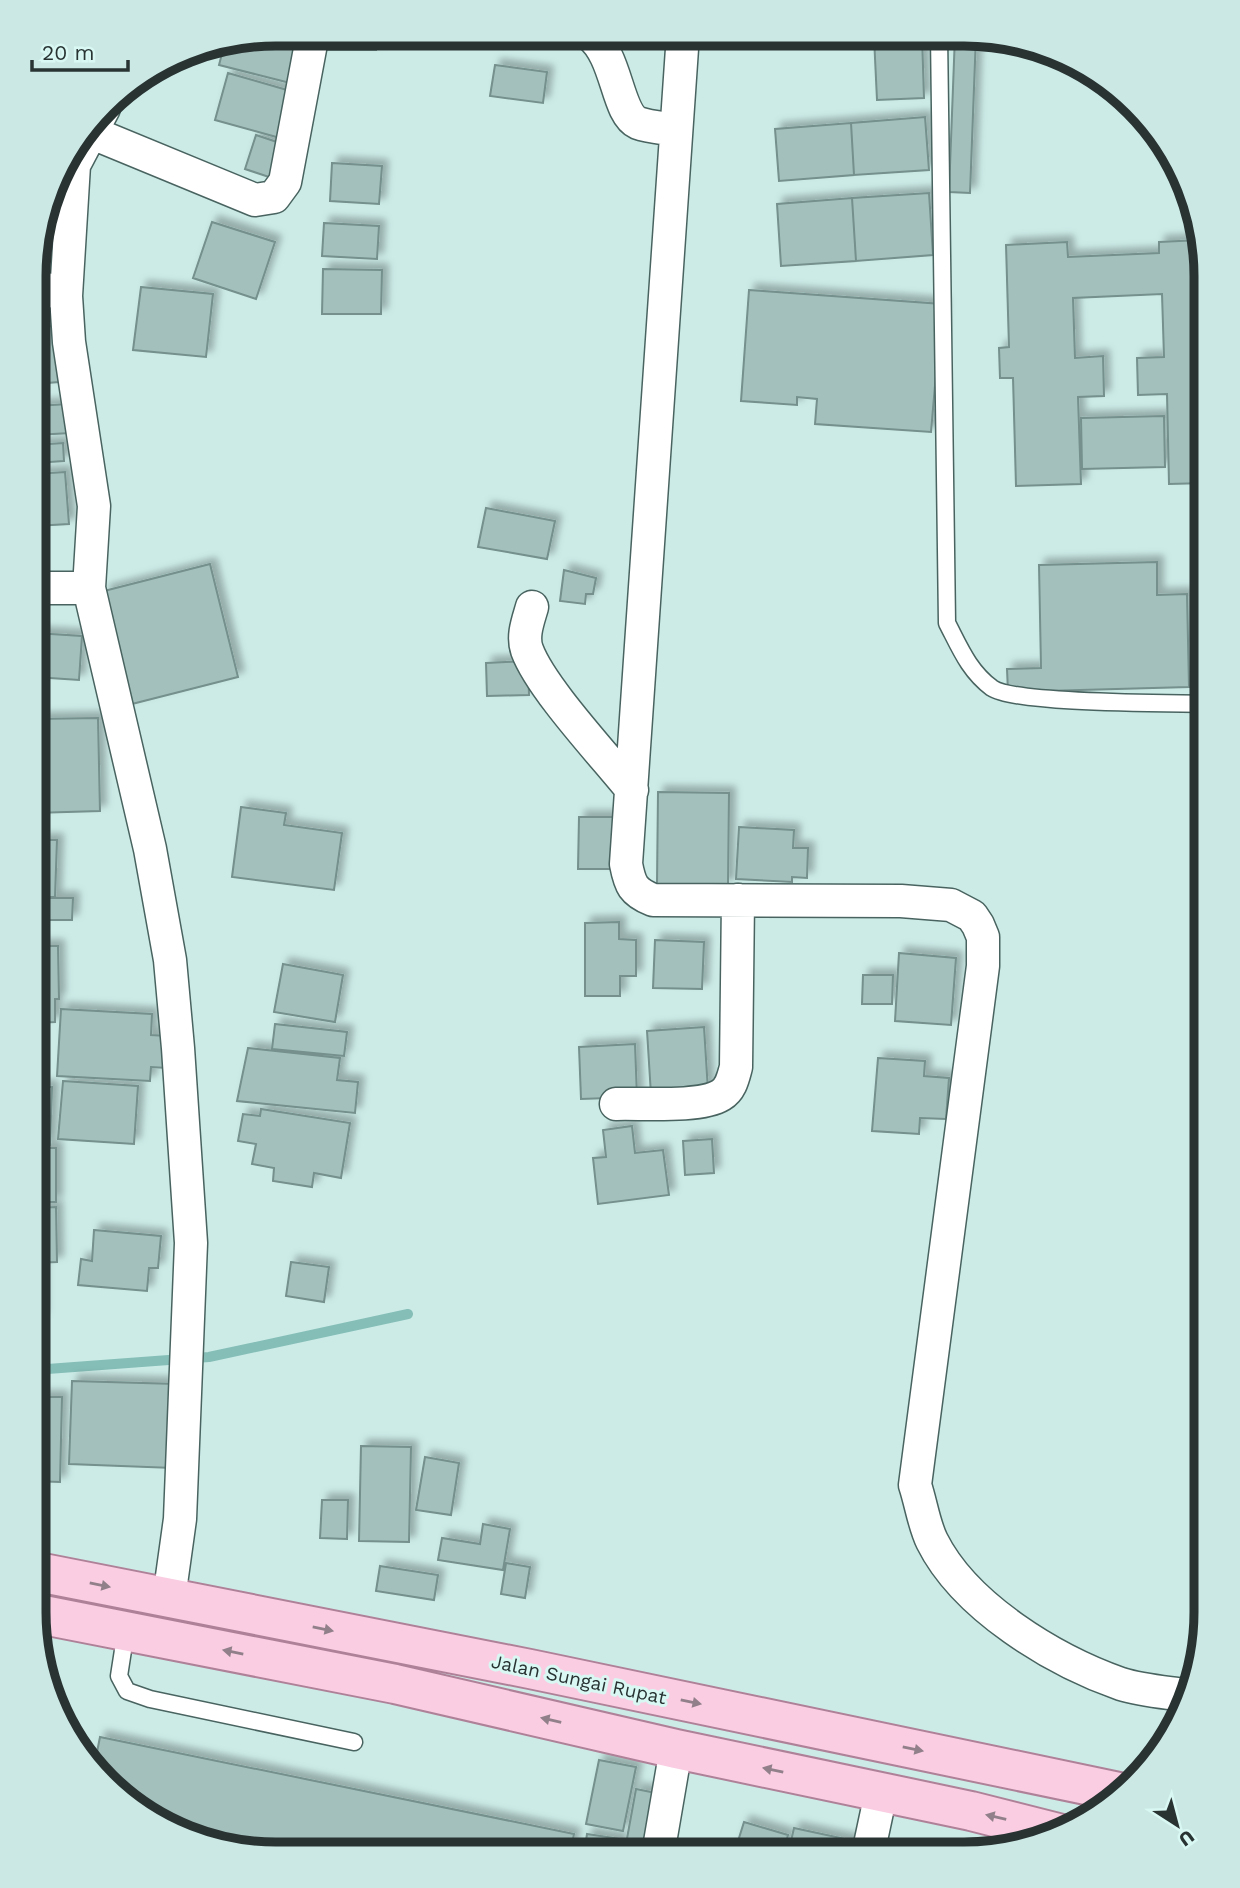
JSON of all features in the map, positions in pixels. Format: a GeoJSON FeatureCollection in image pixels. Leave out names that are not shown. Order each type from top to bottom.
{"type":"FeatureCollection","features":[{"type":"Feature","properties":{"kind":"main road","name":"Jalan Sungai Rupat"},"geometry":{"type":"LineString","coordinates":[[46,1574],[530,1669],[1110,1790]]}},
{"type":"Feature","properties":{"kind":"main road"},"geometry":{"type":"LineString","coordinates":[[46,1616],[396,1684],[1041,1829]]}},
{"type":"Feature","properties":{"kind":"street"},"geometry":{"type":"LineString","coordinates":[[104,123],[255,200],[274,197],[285,182],[311,46]]}},
{"type":"Feature","properties":{"kind":"street"},"geometry":{"type":"LineString","coordinates":[[602,46],[613,68],[628,116],[639,123],[676,130]]}},
{"type":"Feature","properties":{"kind":"street"},"geometry":{"type":"LineString","coordinates":[[682,46],[626,864],[630,882],[636,893],[653,900],[901,901],[951,905],[972,916],[983,937],[983,966],[915,1485],[932,1541],[973,1598],[1045,1648],[1075,1663],[1122,1684],[1179,1694]]}},
{"type":"Feature","properties":{"kind":"street"},"geometry":{"type":"LineString","coordinates":[[78,156],[74,165],[66,296],[69,342],[94,506],[89,588],[150,849],[170,960],[191,1243],[180,1519],[169,1598]]}},
{"type":"Feature","properties":{"kind":"street"},"geometry":{"type":"LineString","coordinates":[[46,289],[66,296]]}},
{"type":"Feature","properties":{"kind":"street"},"geometry":{"type":"LineString","coordinates":[[46,588],[89,588]]}},
{"type":"Feature","properties":{"kind":"street"},"geometry":{"type":"LineString","coordinates":[[532,607],[526,630],[527,648],[540,674],[632,790]]}},
{"type":"Feature","properties":{"kind":"street"},"geometry":{"type":"LineString","coordinates":[[616,1104],[704,1101],[720,1095],[732,1084],[736,1067],[738,900]]}},
{"type":"Feature","properties":{"kind":"street"},"geometry":{"type":"LineString","coordinates":[[660,1842],[676,1749]]}},
{"type":"Feature","properties":{"kind":"street"},"geometry":{"type":"LineString","coordinates":[[871,1842],[881,1793]]}},
{"type":"Feature","properties":{"kind":"lane"},"geometry":{"type":"LineString","coordinates":[[939,46],[947,623],[971,671],[995,690],[1039,698],[1194,704]]}},
{"type":"Feature","properties":{"kind":"lane"},"geometry":{"type":"LineString","coordinates":[[126,1631],[119,1676],[127,1690],[150,1699],[354,1742]]}},
{"type":"Feature","properties":{"kind":"building"},"geometry":{"type":"Polygon","coordinates":[[[260,46],[304,47],[294,84],[219,65],[222,52],[230,50],[260,46]]]}},
{"type":"Feature","properties":{"kind":"building"},"geometry":{"type":"Polygon","coordinates":[[[323,46],[376,46],[376,50],[323,50],[323,46]]]}},
{"type":"Feature","properties":{"kind":"building"},"geometry":{"type":"Polygon","coordinates":[[[874,46],[922,46],[924,98],[877,100],[874,46]]]}},
{"type":"Feature","properties":{"kind":"building"},"geometry":{"type":"Polygon","coordinates":[[[955,46],[976,46],[970,193],[949,192],[955,46]]]}},
{"type":"Feature","properties":{"kind":"building"},"geometry":{"type":"Polygon","coordinates":[[[495,65],[547,72],[543,103],[490,96],[495,65]]]}},
{"type":"Feature","properties":{"kind":"building"},"geometry":{"type":"Polygon","coordinates":[[[228,73],[294,92],[280,138],[215,120],[228,73]]]}},
{"type":"Feature","properties":{"kind":"building"},"geometry":{"type":"Polygon","coordinates":[[[925,117],[929,170],[854,175],[851,123],[925,117]]]}},
{"type":"Feature","properties":{"kind":"building"},"geometry":{"type":"Polygon","coordinates":[[[851,123],[854,175],[779,181],[775,129],[851,123]]]}},
{"type":"Feature","properties":{"kind":"building"},"geometry":{"type":"Polygon","coordinates":[[[256,135],[286,145],[275,179],[245,169],[256,135]]]}},
{"type":"Feature","properties":{"kind":"building"},"geometry":{"type":"Polygon","coordinates":[[[332,163],[382,166],[379,204],[330,201],[332,163]]]}},
{"type":"Feature","properties":{"kind":"building"},"geometry":{"type":"Polygon","coordinates":[[[929,193],[933,255],[856,261],[852,198],[929,193]]]}},
{"type":"Feature","properties":{"kind":"building"},"geometry":{"type":"Polygon","coordinates":[[[852,198],[856,261],[781,266],[777,204],[852,198]]]}},
{"type":"Feature","properties":{"kind":"building"},"geometry":{"type":"Polygon","coordinates":[[[212,222],[275,242],[256,299],[193,278],[212,222]]]}},
{"type":"Feature","properties":{"kind":"building"},"geometry":{"type":"Polygon","coordinates":[[[324,223],[379,226],[377,259],[322,256],[324,223]]]}},
{"type":"Feature","properties":{"kind":"building"},"geometry":{"type":"Polygon","coordinates":[[[1192,240],[1193,245],[1194,483],[1169,484],[1167,394],[1138,395],[1137,358],[1164,357],[1162,294],[1073,298],[1075,358],[1103,356],[1104,396],[1078,397],[1081,484],[1016,486],[1013,378],[1000,378],[999,348],[1009,347],[1006,245],[1067,242],[1068,257],[1159,253],[1159,242],[1192,240]]]}},
{"type":"Feature","properties":{"kind":"building"},"geometry":{"type":"Polygon","coordinates":[[[323,269],[382,270],[381,314],[322,314],[323,269]]]}},
{"type":"Feature","properties":{"kind":"building"},"geometry":{"type":"Polygon","coordinates":[[[141,287],[213,294],[206,357],[133,350],[141,287]]]}},
{"type":"Feature","properties":{"kind":"building"},"geometry":{"type":"Polygon","coordinates":[[[749,290],[942,304],[931,432],[815,424],[817,399],[797,397],[797,405],[741,401],[749,290]]]}},
{"type":"Feature","properties":{"kind":"building"},"geometry":{"type":"Polygon","coordinates":[[[46,326],[54,326],[59,382],[46,383],[46,326]]]}},
{"type":"Feature","properties":{"kind":"building"},"geometry":{"type":"Polygon","coordinates":[[[69,404],[71,433],[46,434],[46,405],[69,404]]]}},
{"type":"Feature","properties":{"kind":"building"},"geometry":{"type":"Polygon","coordinates":[[[1164,416],[1165,467],[1082,469],[1081,418],[1164,416]]]}},
{"type":"Feature","properties":{"kind":"building"},"geometry":{"type":"Polygon","coordinates":[[[63,443],[64,461],[46,462],[46,444],[63,443]]]}},
{"type":"Feature","properties":{"kind":"building"},"geometry":{"type":"Polygon","coordinates":[[[65,472],[69,524],[46,525],[46,473],[65,472]]]}},
{"type":"Feature","properties":{"kind":"building"},"geometry":{"type":"Polygon","coordinates":[[[486,508],[555,521],[547,559],[478,547],[486,508]]]}},
{"type":"Feature","properties":{"kind":"building"},"geometry":{"type":"Polygon","coordinates":[[[1157,562],[1157,595],[1187,594],[1189,687],[1008,692],[1007,669],[1041,668],[1039,565],[1157,562]]]}},
{"type":"Feature","properties":{"kind":"building"},"geometry":{"type":"Polygon","coordinates":[[[210,564],[238,677],[132,704],[104,591],[210,564]]]}},
{"type":"Feature","properties":{"kind":"building"},"geometry":{"type":"Polygon","coordinates":[[[564,570],[596,578],[593,594],[586,594],[585,604],[560,601],[564,570]]]}},
{"type":"Feature","properties":{"kind":"building"},"geometry":{"type":"Polygon","coordinates":[[[46,634],[82,636],[79,680],[46,678],[46,634]]]}},
{"type":"Feature","properties":{"kind":"building"},"geometry":{"type":"Polygon","coordinates":[[[528,661],[529,695],[487,696],[486,663],[528,661]]]}},
{"type":"Feature","properties":{"kind":"building"},"geometry":{"type":"Polygon","coordinates":[[[98,718],[100,811],[46,813],[46,719],[98,718]]]}},
{"type":"Feature","properties":{"kind":"building"},"geometry":{"type":"Polygon","coordinates":[[[658,792],[729,793],[728,885],[657,884],[658,792]]]}},
{"type":"Feature","properties":{"kind":"building"},"geometry":{"type":"Polygon","coordinates":[[[241,807],[286,813],[284,825],[342,833],[334,890],[232,877],[241,807]]]}},
{"type":"Feature","properties":{"kind":"building"},"geometry":{"type":"Polygon","coordinates":[[[579,817],[614,817],[613,869],[578,869],[579,817]]]}},
{"type":"Feature","properties":{"kind":"building"},"geometry":{"type":"Polygon","coordinates":[[[739,827],[794,830],[793,848],[808,848],[807,878],[792,877],[792,882],[736,879],[739,827]]]}},
{"type":"Feature","properties":{"kind":"building"},"geometry":{"type":"Polygon","coordinates":[[[46,840],[57,840],[55,897],[46,897],[46,840]]]}},
{"type":"Feature","properties":{"kind":"building"},"geometry":{"type":"Polygon","coordinates":[[[46,898],[73,898],[72,920],[46,920],[46,898]]]}},
{"type":"Feature","properties":{"kind":"building"},"geometry":{"type":"Polygon","coordinates":[[[619,922],[619,939],[636,940],[636,976],[620,976],[620,996],[585,996],[585,923],[619,922]]]}},
{"type":"Feature","properties":{"kind":"building"},"geometry":{"type":"Polygon","coordinates":[[[655,940],[704,942],[702,989],[653,988],[655,940]]]}},
{"type":"Feature","properties":{"kind":"building"},"geometry":{"type":"Polygon","coordinates":[[[46,946],[58,946],[59,999],[55,999],[55,1022],[46,1022],[46,946]]]}},
{"type":"Feature","properties":{"kind":"building"},"geometry":{"type":"Polygon","coordinates":[[[899,953],[956,958],[951,1025],[895,1021],[899,953]]]}},
{"type":"Feature","properties":{"kind":"building"},"geometry":{"type":"Polygon","coordinates":[[[283,964],[343,975],[335,1022],[274,1012],[283,964]]]}},
{"type":"Feature","properties":{"kind":"building"},"geometry":{"type":"Polygon","coordinates":[[[863,975],[893,975],[892,1004],[862,1004],[863,975]]]}},
{"type":"Feature","properties":{"kind":"building"},"geometry":{"type":"Polygon","coordinates":[[[61,1009],[152,1014],[151,1035],[169,1036],[167,1068],[151,1067],[150,1081],[57,1076],[61,1009]]]}},
{"type":"Feature","properties":{"kind":"building"},"geometry":{"type":"Polygon","coordinates":[[[275,1024],[347,1032],[344,1056],[272,1049],[275,1024]]]}},
{"type":"Feature","properties":{"kind":"building"},"geometry":{"type":"Polygon","coordinates":[[[704,1027],[708,1091],[651,1095],[647,1031],[704,1027]]]}},
{"type":"Feature","properties":{"kind":"building"},"geometry":{"type":"Polygon","coordinates":[[[635,1044],[637,1097],[581,1099],[579,1047],[635,1044]]]}},
{"type":"Feature","properties":{"kind":"building"},"geometry":{"type":"Polygon","coordinates":[[[248,1048],[340,1058],[337,1080],[358,1082],[355,1113],[237,1101],[248,1048]]]}},
{"type":"Feature","properties":{"kind":"building"},"geometry":{"type":"Polygon","coordinates":[[[878,1058],[925,1061],[924,1076],[949,1078],[946,1119],[920,1118],[919,1134],[872,1131],[878,1058]]]}},
{"type":"Feature","properties":{"kind":"building"},"geometry":{"type":"Polygon","coordinates":[[[63,1081],[138,1086],[134,1144],[58,1139],[63,1081]]]}},
{"type":"Feature","properties":{"kind":"building"},"geometry":{"type":"Polygon","coordinates":[[[46,1087],[52,1087],[50,1145],[46,1145],[46,1087]]]}},
{"type":"Feature","properties":{"kind":"building"},"geometry":{"type":"Polygon","coordinates":[[[261,1109],[350,1123],[341,1178],[314,1173],[312,1187],[273,1181],[274,1168],[252,1164],[256,1144],[238,1141],[243,1114],[260,1116],[261,1109]]]}},
{"type":"Feature","properties":{"kind":"building"},"geometry":{"type":"Polygon","coordinates":[[[632,1126],[635,1153],[663,1150],[669,1195],[598,1204],[593,1158],[606,1157],[603,1130],[632,1126]]]}},
{"type":"Feature","properties":{"kind":"building"},"geometry":{"type":"Polygon","coordinates":[[[712,1139],[714,1173],[685,1175],[683,1141],[712,1139]]]}},
{"type":"Feature","properties":{"kind":"building"},"geometry":{"type":"Polygon","coordinates":[[[46,1148],[56,1148],[56,1202],[46,1202],[46,1148]]]}},
{"type":"Feature","properties":{"kind":"building"},"geometry":{"type":"Polygon","coordinates":[[[46,1207],[56,1207],[57,1262],[46,1262],[46,1207]]]}},
{"type":"Feature","properties":{"kind":"building"},"geometry":{"type":"Polygon","coordinates":[[[94,1230],[161,1236],[158,1268],[149,1268],[147,1291],[78,1285],[81,1259],[92,1261],[94,1230]]]}},
{"type":"Feature","properties":{"kind":"building"},"geometry":{"type":"Polygon","coordinates":[[[291,1262],[329,1267],[324,1302],[286,1296],[291,1262]]]}},
{"type":"Feature","properties":{"kind":"building"},"geometry":{"type":"Polygon","coordinates":[[[72,1381],[177,1384],[173,1468],[69,1464],[72,1381]]]}},
{"type":"Feature","properties":{"kind":"building"},"geometry":{"type":"Polygon","coordinates":[[[46,1397],[62,1397],[60,1482],[46,1481],[46,1397]]]}},
{"type":"Feature","properties":{"kind":"building"},"geometry":{"type":"Polygon","coordinates":[[[361,1446],[411,1447],[409,1542],[359,1541],[361,1446]]]}},
{"type":"Feature","properties":{"kind":"building"},"geometry":{"type":"Polygon","coordinates":[[[425,1457],[459,1463],[451,1515],[416,1510],[425,1457]]]}},
{"type":"Feature","properties":{"kind":"building"},"geometry":{"type":"Polygon","coordinates":[[[322,1500],[348,1500],[347,1539],[320,1538],[322,1500]]]}},
{"type":"Feature","properties":{"kind":"building"},"geometry":{"type":"Polygon","coordinates":[[[483,1524],[510,1529],[503,1570],[438,1560],[442,1538],[480,1544],[483,1524]]]}},
{"type":"Feature","properties":{"kind":"building"},"geometry":{"type":"Polygon","coordinates":[[[506,1563],[530,1567],[525,1598],[501,1594],[506,1563]]]}},
{"type":"Feature","properties":{"kind":"building"},"geometry":{"type":"Polygon","coordinates":[[[380,1566],[438,1575],[434,1600],[376,1591],[380,1566]]]}},
{"type":"Feature","properties":{"kind":"building"},"geometry":{"type":"Polygon","coordinates":[[[100,1737],[574,1834],[572,1842],[245,1841],[216,1835],[160,1812],[135,1795],[96,1756],[100,1737]]]}},
{"type":"Feature","properties":{"kind":"building"},"geometry":{"type":"Polygon","coordinates":[[[599,1760],[636,1767],[623,1831],[586,1824],[599,1760]]]}},
{"type":"Feature","properties":{"kind":"building"},"geometry":{"type":"Polygon","coordinates":[[[636,1789],[661,1794],[651,1842],[626,1842],[636,1789]]]}},
{"type":"Feature","properties":{"kind":"building"},"geometry":{"type":"Polygon","coordinates":[[[744,1822],[788,1835],[786,1842],[738,1842],[744,1822]]]}},
{"type":"Feature","properties":{"kind":"building"},"geometry":{"type":"Polygon","coordinates":[[[794,1828],[859,1842],[791,1842],[794,1828]]]}},
{"type":"Feature","properties":{"kind":"building"},"geometry":{"type":"Polygon","coordinates":[[[587,1834],[621,1839],[620,1842],[586,1842],[587,1834]]]}},
{"type":"Feature","properties":{"kind":"waterway"},"geometry":{"type":"LineString","coordinates":[[46,1369],[209,1357],[408,1314]]}}]}
